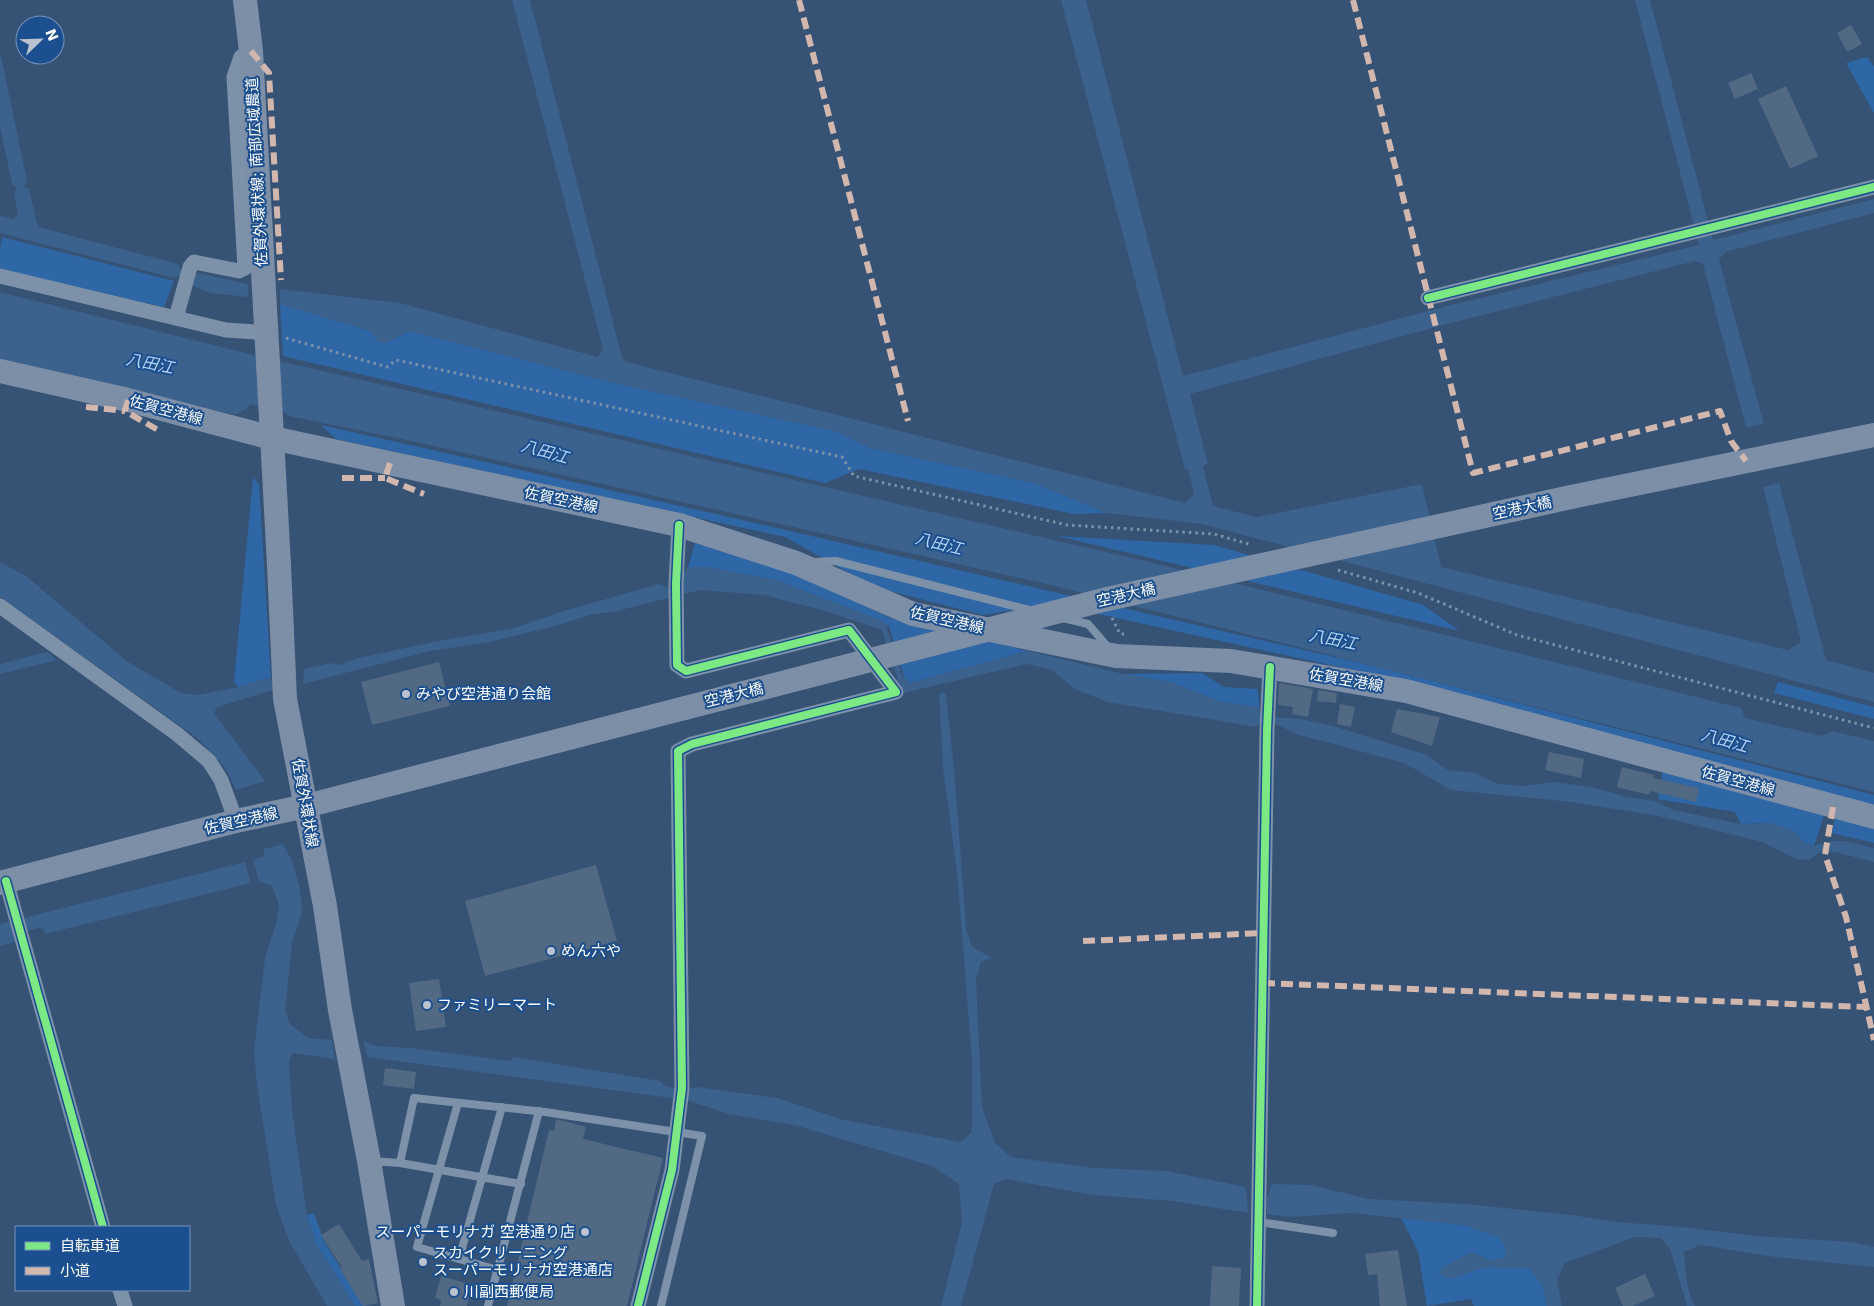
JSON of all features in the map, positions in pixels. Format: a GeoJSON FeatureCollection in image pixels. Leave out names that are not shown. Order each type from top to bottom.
{"type":"FeatureCollection","features":[{"type":"Feature","properties":{"kind":"main road","name":"佐賀外環状線; 南部広域農道"},"geometry":{"type":"LineString","coordinates":[[245,0],[251,51],[269,338],[271,429]]}},
{"type":"Feature","properties":{"kind":"main road","name":"佐賀空港線"},"geometry":{"type":"LineString","coordinates":[[0,371],[128,400],[271,429],[679,525],[796,563],[913,614],[1116,656],[1231,661],[1270,666],[1406,691],[1874,818]]}},
{"type":"Feature","properties":{"kind":"main road","name":"佐賀外環状線"},"geometry":{"type":"LineString","coordinates":[[271,429],[285,699],[325,906],[340,1010],[371,1172]]}},
{"type":"Feature","properties":{"kind":"main road","name":"空港大橋"},"geometry":{"type":"LineString","coordinates":[[684,708],[1103,600],[1571,497],[1874,435]]}},
{"type":"Feature","properties":{"kind":"main road","name":"佐賀空港線"},"geometry":{"type":"LineString","coordinates":[[3,882],[684,708]]}},
{"type":"Feature","properties":{"kind":"main road"},"geometry":{"type":"LineString","coordinates":[[371,1172],[393,1306]]}},
{"type":"Feature","properties":{"kind":"street"},"geometry":{"type":"LineString","coordinates":[[176,318],[190,267],[194,262],[239,271],[245,268],[234,77],[241,57],[251,51]]}},
{"type":"Feature","properties":{"kind":"street"},"geometry":{"type":"LineString","coordinates":[[1428,298],[1874,187]]}},
{"type":"Feature","properties":{"kind":"street"},"geometry":{"type":"LineString","coordinates":[[0,276],[226,330],[269,338]]}},
{"type":"Feature","properties":{"kind":"street"},"geometry":{"type":"LineString","coordinates":[[638,1306],[672,1170],[682,1095],[678,751],[692,744],[896,692],[848,630],[686,671],[677,665],[676,591],[679,525]]}},
{"type":"Feature","properties":{"kind":"street"},"geometry":{"type":"LineString","coordinates":[[0,606],[177,734],[209,761],[221,780],[236,822]]}},
{"type":"Feature","properties":{"kind":"street"},"geometry":{"type":"LineString","coordinates":[[1257,1306],[1267,730],[1270,666]]}},
{"type":"Feature","properties":{"kind":"street"},"geometry":{"type":"LineString","coordinates":[[3,882],[25,946],[103,1226]]}},
{"type":"Feature","properties":{"kind":"street"},"geometry":{"type":"LineString","coordinates":[[120,1291],[125,1306]]}},
{"type":"Feature","properties":{"kind":"lane"},"geometry":{"type":"LineString","coordinates":[[796,563],[836,561],[1088,624],[1116,656]]}},
{"type":"Feature","properties":{"kind":"lane"},"geometry":{"type":"LineString","coordinates":[[400,1163],[414,1098],[539,1111],[702,1136],[661,1306]]}},
{"type":"Feature","properties":{"kind":"lane"},"geometry":{"type":"LineString","coordinates":[[458,1102],[417,1247],[498,1270]]}},
{"type":"Feature","properties":{"kind":"lane"},"geometry":{"type":"LineString","coordinates":[[459,1259],[502,1107]]}},
{"type":"Feature","properties":{"kind":"lane"},"geometry":{"type":"LineString","coordinates":[[488,1306],[539,1111]]}},
{"type":"Feature","properties":{"kind":"lane"},"geometry":{"type":"LineString","coordinates":[[371,1172],[400,1163],[521,1184]]}},
{"type":"Feature","properties":{"kind":"lane"},"geometry":{"type":"LineString","coordinates":[[1259,1222],[1333,1233]]}},
{"type":"Feature","properties":{"kind":"path"},"geometry":{"type":"LineString","coordinates":[[269,338],[387,367],[396,360],[842,457],[854,476],[1067,526],[1214,534],[1260,547]]}},
{"type":"Feature","properties":{"kind":"path"},"geometry":{"type":"LineString","coordinates":[[1334,569],[1418,593],[1517,635],[1874,728]]}},
{"type":"Feature","properties":{"kind":"shaded area"},"geometry":{"type":"Polygon","coordinates":[[[1867,57],[1874,66],[1874,113],[1846,63],[1867,57]]]}},
{"type":"Feature","properties":{"kind":"shaded area"},"geometry":{"type":"Polygon","coordinates":[[[2,237],[174,281],[164,307],[0,270],[2,237]]]}},
{"type":"Feature","properties":{"kind":"shaded area"},"geometry":{"type":"Polygon","coordinates":[[[280,304],[371,331],[379,342],[386,343],[409,331],[614,383],[835,431],[870,448],[1034,483],[1107,513],[1074,514],[859,469],[825,483],[283,356],[280,304]]]}},
{"type":"Feature","properties":{"kind":"shaded area"},"geometry":{"type":"Polygon","coordinates":[[[321,425],[1382,668],[1874,795],[1874,806],[1380,676],[1053,604],[983,615],[874,587],[785,537],[336,439],[321,425]]]}},
{"type":"Feature","properties":{"kind":"shaded area"},"geometry":{"type":"Polygon","coordinates":[[[253,477],[259,484],[271,677],[238,687],[234,681],[253,477]]]}},
{"type":"Feature","properties":{"kind":"shaded area"},"geometry":{"type":"Polygon","coordinates":[[[1057,536],[1214,545],[1423,605],[1460,631],[1057,536]]]}},
{"type":"Feature","properties":{"kind":"shaded area"},"geometry":{"type":"Polygon","coordinates":[[[695,543],[777,564],[890,618],[1028,651],[910,683],[904,677],[889,626],[882,621],[776,580],[706,567],[688,567],[695,543]]]}},
{"type":"Feature","properties":{"kind":"shaded area"},"geometry":{"type":"Polygon","coordinates":[[[1202,673],[1224,687],[1258,689],[1259,707],[1221,702],[1170,682],[1124,674],[1202,673]]]}},
{"type":"Feature","properties":{"kind":"shaded area"},"geometry":{"type":"Polygon","coordinates":[[[1778,682],[1874,707],[1874,719],[1774,693],[1778,682]]]}},
{"type":"Feature","properties":{"kind":"shaded area"},"geometry":{"type":"Polygon","coordinates":[[[1663,770],[1825,812],[1814,846],[1803,842],[1796,832],[1771,823],[1741,824],[1735,812],[1658,799],[1663,770]]]}},
{"type":"Feature","properties":{"kind":"shaded area"},"geometry":{"type":"Polygon","coordinates":[[[1835,817],[1874,827],[1874,843],[1832,833],[1835,817]]]}},
{"type":"Feature","properties":{"kind":"shaded area"},"geometry":{"type":"Polygon","coordinates":[[[314,1213],[324,1241],[364,1306],[355,1306],[316,1244],[307,1215],[314,1213]]]}},
{"type":"Feature","properties":{"kind":"shaded area"},"geometry":{"type":"Polygon","coordinates":[[[1401,1218],[1465,1225],[1501,1238],[1506,1248],[1506,1257],[1492,1261],[1471,1252],[1449,1279],[1485,1267],[1529,1268],[1543,1286],[1547,1306],[1474,1306],[1471,1299],[1427,1306],[1418,1251],[1401,1218]]]}},
{"type":"Feature","properties":{"kind":"water"},"geometry":{"type":"Polygon","coordinates":[[[512,0],[530,0],[623,361],[1185,503],[1194,494],[1188,469],[1185,470],[1061,0],[1086,0],[1183,376],[1443,307],[1699,245],[1635,0],[1650,0],[1713,240],[1874,199],[1874,213],[1725,252],[1719,260],[1764,424],[1746,427],[1703,264],[1695,261],[1447,324],[1190,394],[1208,464],[1203,466],[1213,506],[1257,517],[1422,484],[1441,567],[1788,650],[1801,642],[1763,487],[1779,483],[1826,660],[1874,673],[1874,702],[1202,524],[1107,513],[1034,483],[870,448],[835,431],[614,383],[409,331],[386,343],[378,342],[371,331],[280,304],[280,289],[400,303],[598,357],[603,349],[512,0]]]}},
{"type":"Feature","properties":{"kind":"water"},"geometry":{"type":"Polygon","coordinates":[[[0,51],[27,181],[24,187],[29,189],[38,227],[178,264],[181,270],[195,275],[199,273],[248,284],[248,297],[211,293],[193,286],[194,280],[179,276],[174,278],[0,233],[0,216],[13,219],[18,214],[14,193],[17,188],[12,184],[0,127],[0,51]]]}},
{"type":"Feature","properties":{"kind":"water","name":"八田江"},"geometry":{"type":"Polygon","coordinates":[[[0,292],[253,355],[1145,561],[1741,708],[1745,718],[1822,736],[1832,731],[1874,741],[1874,792],[1047,584],[402,439],[289,416],[284,412],[251,404],[235,415],[0,359],[0,292]]]}},
{"type":"Feature","properties":{"kind":"water"},"geometry":{"type":"Polygon","coordinates":[[[0,562],[26,576],[128,662],[181,693],[198,695],[238,687],[271,677],[273,690],[217,707],[214,713],[265,781],[236,790],[225,767],[197,738],[0,597],[0,562]]]}},
{"type":"Feature","properties":{"kind":"water"},"geometry":{"type":"Polygon","coordinates":[[[688,567],[706,567],[776,580],[882,621],[889,626],[879,629],[829,612],[764,595],[700,590],[617,611],[589,615],[559,625],[485,643],[430,651],[303,684],[304,669],[331,663],[339,665],[359,658],[433,642],[514,628],[564,611],[659,584],[670,589],[688,567]]]}},
{"type":"Feature","properties":{"kind":"water"},"geometry":{"type":"Polygon","coordinates":[[[1028,651],[1124,674],[1170,682],[1221,702],[1259,707],[1260,714],[1272,717],[1301,719],[1333,726],[1427,755],[1448,770],[1474,773],[1499,784],[1524,786],[1554,782],[1591,787],[1627,797],[1655,801],[1673,810],[1741,824],[1771,823],[1796,832],[1803,842],[1814,846],[1833,841],[1844,841],[1874,848],[1874,862],[1835,852],[1820,852],[1809,860],[1796,859],[1762,842],[1658,816],[1572,802],[1451,790],[1404,763],[1296,734],[1276,724],[1261,723],[1256,727],[1107,702],[1075,689],[1052,670],[1027,664],[899,694],[896,680],[904,677],[910,683],[1028,651]]]}},
{"type":"Feature","properties":{"kind":"water"},"geometry":{"type":"Polygon","coordinates":[[[47,652],[57,660],[0,674],[0,664],[47,652]]]}},
{"type":"Feature","properties":{"kind":"water"},"geometry":{"type":"Polygon","coordinates":[[[943,692],[946,695],[955,778],[966,928],[972,947],[992,958],[981,962],[976,979],[982,1107],[995,1143],[1011,1157],[1095,1168],[1166,1171],[1246,1187],[1248,1213],[1173,1201],[1093,1195],[1005,1179],[994,1184],[961,1306],[941,1306],[962,1223],[959,1184],[932,1166],[798,1126],[729,1114],[686,1100],[368,1057],[363,1041],[376,1046],[411,1048],[510,1061],[514,1057],[661,1081],[664,1086],[683,1090],[698,1087],[777,1098],[844,1120],[961,1142],[972,1132],[972,1059],[957,873],[943,768],[939,694],[943,692]]]}},
{"type":"Feature","properties":{"kind":"water"},"geometry":{"type":"Polygon","coordinates":[[[283,844],[292,861],[300,888],[302,912],[292,943],[285,1011],[290,1024],[309,1038],[332,1040],[335,1059],[293,1053],[289,1061],[292,1110],[307,1215],[316,1244],[355,1306],[327,1306],[289,1241],[276,1205],[257,1085],[254,1051],[265,958],[276,923],[279,905],[272,886],[259,881],[253,860],[264,856],[264,849],[283,844]]]}},
{"type":"Feature","properties":{"kind":"water"},"geometry":{"type":"Polygon","coordinates":[[[245,862],[251,883],[45,934],[42,927],[13,935],[15,942],[0,946],[0,924],[245,862]]]}},
{"type":"Feature","properties":{"kind":"water"},"geometry":{"type":"Polygon","coordinates":[[[1272,1184],[1311,1185],[1369,1199],[1467,1204],[1572,1215],[1615,1222],[1672,1226],[1758,1236],[1851,1242],[1874,1247],[1874,1267],[1775,1257],[1700,1245],[1684,1252],[1688,1287],[1695,1306],[1687,1306],[1670,1249],[1661,1238],[1635,1237],[1565,1263],[1557,1280],[1562,1306],[1547,1306],[1543,1286],[1529,1268],[1485,1267],[1449,1279],[1438,1274],[1443,1267],[1471,1252],[1492,1261],[1505,1257],[1506,1248],[1500,1238],[1465,1225],[1352,1213],[1291,1217],[1267,1214],[1267,1199],[1272,1184]]]}},
{"type":"Feature","properties":{"kind":"building"},"geometry":{"type":"Polygon","coordinates":[[[1851,25],[1862,44],[1847,52],[1837,33],[1851,25]]]}},
{"type":"Feature","properties":{"kind":"building"},"geometry":{"type":"Polygon","coordinates":[[[1751,73],[1758,89],[1735,99],[1728,83],[1751,73]]]}},
{"type":"Feature","properties":{"kind":"building"},"geometry":{"type":"Polygon","coordinates":[[[1786,86],[1818,156],[1790,169],[1758,99],[1786,86]]]}},
{"type":"Feature","properties":{"kind":"building","name":"みやび空港通り会館"},"geometry":{"type":"Polygon","coordinates":[[[439,662],[450,706],[372,725],[361,682],[439,662]]]}},
{"type":"Feature","properties":{"kind":"building"},"geometry":{"type":"Polygon","coordinates":[[[1279,683],[1313,689],[1308,717],[1292,714],[1293,707],[1278,705],[1279,683]]]}},
{"type":"Feature","properties":{"kind":"building"},"geometry":{"type":"Polygon","coordinates":[[[1318,690],[1337,693],[1336,703],[1317,701],[1318,690]]]}},
{"type":"Feature","properties":{"kind":"building"},"geometry":{"type":"Polygon","coordinates":[[[1340,704],[1355,707],[1351,727],[1337,724],[1340,704]]]}},
{"type":"Feature","properties":{"kind":"building"},"geometry":{"type":"Polygon","coordinates":[[[1397,709],[1440,717],[1432,746],[1391,732],[1397,709]]]}},
{"type":"Feature","properties":{"kind":"building"},"geometry":{"type":"Polygon","coordinates":[[[1549,752],[1584,759],[1581,778],[1545,770],[1549,752]]]}},
{"type":"Feature","properties":{"kind":"building"},"geometry":{"type":"Polygon","coordinates":[[[1622,767],[1654,775],[1653,778],[1699,788],[1696,802],[1650,791],[1649,795],[1617,787],[1622,767]]]}},
{"type":"Feature","properties":{"kind":"building"},"geometry":{"type":"Polygon","coordinates":[[[596,865],[617,941],[485,976],[465,901],[596,865]]]}},
{"type":"Feature","properties":{"kind":"building","name":"ファミリーマート"},"geometry":{"type":"Polygon","coordinates":[[[439,979],[446,1027],[416,1031],[409,983],[439,979]]]}},
{"type":"Feature","properties":{"kind":"building"},"geometry":{"type":"Polygon","coordinates":[[[385,1068],[416,1072],[414,1089],[383,1085],[385,1068]]]}},
{"type":"Feature","properties":{"kind":"building","name":"スーパーモリナガ 空港通り店"},"geometry":{"type":"Polygon","coordinates":[[[556,1119],[586,1127],[583,1139],[663,1158],[627,1306],[507,1306],[549,1130],[554,1131],[556,1119]]]}},
{"type":"Feature","properties":{"kind":"building"},"geometry":{"type":"Polygon","coordinates":[[[339,1224],[362,1261],[369,1259],[378,1303],[363,1306],[321,1235],[339,1224]]]}},
{"type":"Feature","properties":{"kind":"building"},"geometry":{"type":"Polygon","coordinates":[[[1398,1250],[1407,1306],[1380,1306],[1377,1274],[1368,1275],[1365,1254],[1398,1250]]]}},
{"type":"Feature","properties":{"kind":"building"},"geometry":{"type":"Polygon","coordinates":[[[1212,1266],[1241,1268],[1239,1306],[1210,1306],[1212,1266]]]}},
{"type":"Feature","properties":{"kind":"building"},"geometry":{"type":"Polygon","coordinates":[[[1645,1274],[1655,1296],[1633,1306],[1623,1306],[1615,1288],[1645,1274]]]}},
{"type":"Feature","properties":{"kind":"building","name":"川副西郵便局"},"geometry":{"type":"Polygon","coordinates":[[[441,1276],[472,1285],[467,1306],[440,1306],[441,1300],[435,1298],[441,1276]]]}},
{"type":"Feature","properties":{"kind":"waterway"},"geometry":{"type":"LineString","coordinates":[[884,628],[891,650]]}},
{"type":"Feature","properties":{"kind":"waterway"},"geometry":{"type":"LineString","coordinates":[[894,659],[900,678]]}},
{"type":"Feature","properties":{"kind":"marked path"},"geometry":{"type":"LineString","coordinates":[[799,0],[908,421]]}},
{"type":"Feature","properties":{"kind":"marked path"},"geometry":{"type":"LineString","coordinates":[[1353,0],[1473,473],[1720,411],[1731,441],[1746,461]]}},
{"type":"Feature","properties":{"kind":"marked path"},"geometry":{"type":"LineString","coordinates":[[251,51],[269,73],[281,280]]}},
{"type":"Feature","properties":{"kind":"marked path"},"geometry":{"type":"LineString","coordinates":[[128,400],[125,411],[158,430]]}},
{"type":"Feature","properties":{"kind":"marked path"},"geometry":{"type":"LineString","coordinates":[[86,407],[125,411]]}},
{"type":"Feature","properties":{"kind":"marked path"},"geometry":{"type":"LineString","coordinates":[[390,463],[385,478],[424,494]]}},
{"type":"Feature","properties":{"kind":"marked path"},"geometry":{"type":"LineString","coordinates":[[342,478],[385,478]]}},
{"type":"Feature","properties":{"kind":"marked path"},"geometry":{"type":"LineString","coordinates":[[1833,807],[1825,855],[1846,917],[1874,1040]]}},
{"type":"Feature","properties":{"kind":"marked path"},"geometry":{"type":"LineString","coordinates":[[1083,941],[1264,933]]}},
{"type":"Feature","properties":{"kind":"marked path"},"geometry":{"type":"LineString","coordinates":[[1263,983],[1866,1007]]}},
{"type":"Feature","properties":{"kind":"cycle path"},"geometry":{"type":"LineString","coordinates":[[1428,298],[1874,187]]}},
{"type":"Feature","properties":{"kind":"cycle path"},"geometry":{"type":"LineString","coordinates":[[638,1306],[672,1170],[682,1088],[678,751],[692,744],[896,692],[849,630],[686,671],[677,665],[676,584],[679,525]]}},
{"type":"Feature","properties":{"kind":"cycle path"},"geometry":{"type":"LineString","coordinates":[[1257,1306],[1267,730],[1270,667]]}},
{"type":"Feature","properties":{"kind":"cycle path"},"geometry":{"type":"LineString","coordinates":[[6,881],[103,1226]]}},
{"type":"Feature","properties":{"kind":"place","name":"みやび空港通り会館"},"geometry":{"type":"Point","coordinates":[406,694]}},
{"type":"Feature","properties":{"kind":"place","name":"めん六や"},"geometry":{"type":"Point","coordinates":[551,951]}},
{"type":"Feature","properties":{"kind":"place","name":"ファミリーマート"},"geometry":{"type":"Point","coordinates":[427,1005]}},
{"type":"Feature","properties":{"kind":"place","name":"スーパーモリナガ 空港通り店"},"geometry":{"type":"Point","coordinates":[585,1232]}},
{"type":"Feature","properties":{"kind":"place","name":"スカイクリーニング スーパーモリナガ空港通店"},"geometry":{"type":"Point","coordinates":[423,1262]}},
{"type":"Feature","properties":{"kind":"place","name":"川副西郵便局"},"geometry":{"type":"Point","coordinates":[454,1292]}}]}
